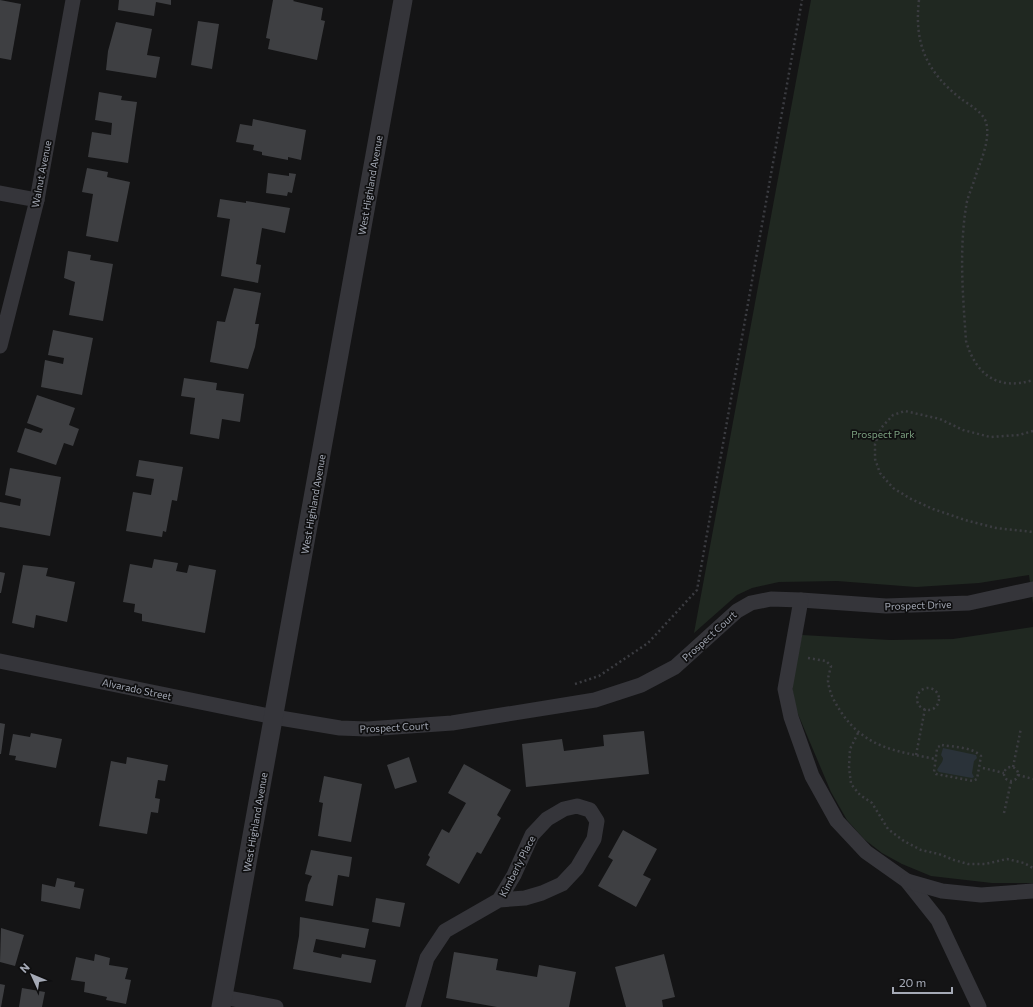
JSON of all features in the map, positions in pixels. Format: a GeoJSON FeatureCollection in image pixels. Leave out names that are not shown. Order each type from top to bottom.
{"type":"FeatureCollection","features":[{"type":"Feature","properties":{"kind":"street","name":"Walnut Avenue"},"geometry":{"type":"LineString","coordinates":[[0,346],[37,200],[73,0]]}},
{"type":"Feature","properties":{"kind":"street","name":"West Highland Avenue"},"geometry":{"type":"LineString","coordinates":[[222,1002],[403,0]]}},
{"type":"Feature","properties":{"kind":"street"},"geometry":{"type":"LineString","coordinates":[[0,193],[37,200]]}},
{"type":"Feature","properties":{"kind":"street","name":"Prospect Drive"},"geometry":{"type":"LineString","coordinates":[[801,600],[886,606],[924,605],[969,602],[1033,589]]}},
{"type":"Feature","properties":{"kind":"street","name":"Prospect Court"},"geometry":{"type":"LineString","coordinates":[[274,717],[340,728],[367,729],[452,723],[595,700],[641,685],[675,667],[736,611],[751,603],[770,599],[801,600]]}},
{"type":"Feature","properties":{"kind":"street"},"geometry":{"type":"LineString","coordinates":[[801,600],[785,689],[791,717],[812,776],[837,821],[866,852],[907,881],[938,920],[979,1007]]}},
{"type":"Feature","properties":{"kind":"street","name":"Alvarado Street"},"geometry":{"type":"LineString","coordinates":[[0,661],[274,717]]}},
{"type":"Feature","properties":{"kind":"street","name":"Kimberly Place"},"geometry":{"type":"LineString","coordinates":[[413,1007],[427,958],[445,932],[500,900],[525,898],[542,894],[562,884],[577,868],[594,839],[597,821],[590,810],[578,806],[564,809],[546,819],[532,835],[514,875],[500,900]]}},
{"type":"Feature","properties":{"kind":"street"},"geometry":{"type":"LineString","coordinates":[[907,881],[942,891],[981,895],[1033,891]]}},
{"type":"Feature","properties":{"kind":"street"},"geometry":{"type":"LineString","coordinates":[[222,1002],[276,1007]]}},
{"type":"Feature","properties":{"kind":"path"},"geometry":{"type":"LineString","coordinates":[[570,686],[599,676],[648,643],[697,590],[802,0]]}},
{"type":"Feature","properties":{"kind":"path"},"geometry":{"type":"LineString","coordinates":[[919,0],[917,17],[918,33],[921,46],[930,66],[940,81],[981,114],[986,123],[987,140],[966,206],[962,257],[966,341],[968,348],[980,369],[992,379],[1014,384],[1033,380]]}},
{"type":"Feature","properties":{"kind":"path"},"geometry":{"type":"LineString","coordinates":[[1033,431],[1019,435],[990,437],[963,430],[940,419],[904,411],[893,416],[881,428],[875,444],[875,459],[880,473],[893,488],[911,499],[933,509],[973,522],[996,528],[1033,532]]}},
{"type":"Feature","properties":{"kind":"path"},"geometry":{"type":"LineString","coordinates":[[808,658],[826,661],[831,666],[828,680],[835,704],[853,729],[858,733],[865,738],[892,750],[935,759]]}},
{"type":"Feature","properties":{"kind":"path"},"geometry":{"type":"LineString","coordinates":[[929,688],[933,689],[938,694],[939,701],[935,707],[928,710],[925,709],[922,708],[918,702],[918,695],[923,690],[929,688]]}},
{"type":"Feature","properties":{"kind":"path"},"geometry":{"type":"LineString","coordinates":[[916,755],[925,709]]}},
{"type":"Feature","properties":{"kind":"path"},"geometry":{"type":"LineString","coordinates":[[1013,767],[1021,728]]}},
{"type":"Feature","properties":{"kind":"path"},"geometry":{"type":"LineString","coordinates":[[858,733],[850,749],[848,767],[851,784],[860,795],[872,803],[888,829],[904,841],[921,850],[939,854],[968,864],[985,864],[1007,860],[1024,863],[1033,868]]}},
{"type":"Feature","properties":{"kind":"path"},"geometry":{"type":"LineString","coordinates":[[942,745],[976,751],[981,756],[977,779],[973,781],[936,774],[933,769],[935,759],[938,746],[942,745]]}},
{"type":"Feature","properties":{"kind":"path"},"geometry":{"type":"LineString","coordinates":[[1004,773],[1008,768],[1013,767]]}},
{"type":"Feature","properties":{"kind":"path"},"geometry":{"type":"LineString","coordinates":[[1011,782],[1017,779],[1018,776],[1017,770],[1013,767]]}},
{"type":"Feature","properties":{"kind":"path"},"geometry":{"type":"LineString","coordinates":[[983,768],[1004,773]]}},
{"type":"Feature","properties":{"kind":"path"},"geometry":{"type":"LineString","coordinates":[[1004,773],[1005,778],[1011,782]]}},
{"type":"Feature","properties":{"kind":"path"},"geometry":{"type":"LineString","coordinates":[[1018,776],[1033,779]]}},
{"type":"Feature","properties":{"kind":"path"},"geometry":{"type":"LineString","coordinates":[[1004,813],[1011,782]]}},
{"type":"Feature","properties":{"kind":"green space","name":"Prospect Park"},"geometry":{"type":"Polygon","coordinates":[[[811,0],[1033,0],[1033,604],[1029,575],[979,583],[916,587],[837,581],[779,582],[752,588],[737,595],[694,633],[811,0]]]}},
{"type":"Feature","properties":{"kind":"green space"},"geometry":{"type":"Polygon","coordinates":[[[1033,627],[1033,883],[992,883],[931,876],[902,864],[882,853],[864,839],[847,820],[831,792],[795,707],[792,684],[802,635],[890,640],[953,639],[1033,627]]]}},
{"type":"Feature","properties":{"kind":"shaded area"},"geometry":{"type":"Polygon","coordinates":[[[943,748],[976,755],[977,758],[974,761],[972,773],[974,777],[972,778],[939,772],[937,770],[943,760],[941,755],[943,748]]]}},
{"type":"Feature","properties":{"kind":"building"},"geometry":{"type":"Polygon","coordinates":[[[0,0],[21,4],[11,60],[0,58],[0,0]]]}},
{"type":"Feature","properties":{"kind":"building"},"geometry":{"type":"Polygon","coordinates":[[[119,0],[171,0],[171,5],[156,2],[154,16],[118,10],[119,0]]]}},
{"type":"Feature","properties":{"kind":"building"},"geometry":{"type":"Polygon","coordinates":[[[273,0],[294,0],[293,1],[323,8],[321,20],[325,21],[317,60],[268,49],[270,39],[266,38],[273,0]]]}},
{"type":"Feature","properties":{"kind":"building"},"geometry":{"type":"Polygon","coordinates":[[[198,21],[219,24],[212,69],[191,65],[198,21]]]}},
{"type":"Feature","properties":{"kind":"building"},"geometry":{"type":"Polygon","coordinates":[[[116,22],[152,29],[147,55],[160,57],[156,78],[106,70],[108,51],[116,22]]]}},
{"type":"Feature","properties":{"kind":"building"},"geometry":{"type":"Polygon","coordinates":[[[99,92],[122,96],[121,100],[137,102],[128,163],[88,157],[92,132],[111,135],[112,123],[95,120],[99,92]]]}},
{"type":"Feature","properties":{"kind":"building"},"geometry":{"type":"Polygon","coordinates":[[[253,119],[306,130],[301,160],[288,157],[288,160],[262,155],[262,152],[253,150],[254,145],[236,142],[240,124],[252,126],[253,119]]]}},
{"type":"Feature","properties":{"kind":"building"},"geometry":{"type":"Polygon","coordinates":[[[87,168],[108,172],[107,177],[130,182],[118,242],[86,236],[93,194],[82,192],[87,168]]]}},
{"type":"Feature","properties":{"kind":"building"},"geometry":{"type":"Polygon","coordinates":[[[268,173],[289,176],[289,173],[296,174],[292,193],[288,192],[287,196],[266,193],[268,173]]]}},
{"type":"Feature","properties":{"kind":"building"},"geometry":{"type":"Polygon","coordinates":[[[220,199],[246,203],[246,201],[290,208],[285,233],[262,228],[256,264],[261,265],[258,283],[221,276],[230,219],[217,217],[220,199]]]}},
{"type":"Feature","properties":{"kind":"building"},"geometry":{"type":"Polygon","coordinates":[[[68,251],[91,255],[90,260],[113,264],[103,321],[69,315],[75,282],[64,278],[68,251]]]}},
{"type":"Feature","properties":{"kind":"building"},"geometry":{"type":"Polygon","coordinates":[[[234,288],[261,293],[255,324],[259,324],[255,347],[248,369],[210,362],[217,321],[225,322],[234,288]]]}},
{"type":"Feature","properties":{"kind":"building"},"geometry":{"type":"Polygon","coordinates":[[[53,330],[93,338],[82,395],[41,387],[45,360],[63,364],[64,358],[48,355],[53,330]]]}},
{"type":"Feature","properties":{"kind":"building"},"geometry":{"type":"Polygon","coordinates":[[[184,378],[217,383],[216,390],[244,394],[240,422],[222,419],[219,439],[190,434],[195,398],[181,396],[184,378]]]}},
{"type":"Feature","properties":{"kind":"building"},"geometry":{"type":"Polygon","coordinates":[[[37,395],[75,408],[69,425],[79,429],[73,446],[64,443],[56,465],[17,452],[25,428],[41,433],[43,429],[27,423],[37,395]]]}},
{"type":"Feature","properties":{"kind":"building"},"geometry":{"type":"Polygon","coordinates":[[[139,460],[183,467],[177,501],[172,500],[166,532],[163,531],[162,537],[126,531],[133,492],[151,495],[154,479],[136,476],[139,460]]]}},
{"type":"Feature","properties":{"kind":"building"},"geometry":{"type":"Polygon","coordinates":[[[10,468],[61,477],[50,536],[0,527],[0,502],[20,506],[21,499],[5,495],[10,468]]]}},
{"type":"Feature","properties":{"kind":"building"},"geometry":{"type":"Polygon","coordinates":[[[154,559],[178,563],[176,571],[187,573],[189,565],[216,570],[205,633],[142,621],[142,614],[134,612],[135,604],[123,602],[130,564],[152,568],[154,559]]]}},
{"type":"Feature","properties":{"kind":"building"},"geometry":{"type":"Polygon","coordinates":[[[23,565],[48,568],[46,576],[75,582],[67,622],[36,615],[34,628],[12,623],[23,565]]]}},
{"type":"Feature","properties":{"kind":"building"},"geometry":{"type":"Polygon","coordinates":[[[0,572],[5,573],[1,593],[0,593],[0,572]]]}},
{"type":"Feature","properties":{"kind":"building"},"geometry":{"type":"Polygon","coordinates":[[[0,723],[5,724],[1,754],[0,754],[0,723]]]}},
{"type":"Feature","properties":{"kind":"building"},"geometry":{"type":"Polygon","coordinates":[[[644,731],[649,774],[526,787],[522,744],[562,739],[564,751],[604,746],[603,735],[644,731]]]}},
{"type":"Feature","properties":{"kind":"building"},"geometry":{"type":"Polygon","coordinates":[[[31,733],[62,739],[56,768],[15,760],[16,756],[9,755],[13,734],[30,737],[31,733]]]}},
{"type":"Feature","properties":{"kind":"building"},"geometry":{"type":"Polygon","coordinates":[[[127,757],[168,765],[165,781],[158,780],[155,798],[160,799],[158,813],[151,812],[147,834],[99,826],[111,761],[126,764],[127,757]]]}},
{"type":"Feature","properties":{"kind":"building"},"geometry":{"type":"Polygon","coordinates":[[[409,757],[417,782],[395,789],[387,765],[409,757]]]}},
{"type":"Feature","properties":{"kind":"building"},"geometry":{"type":"Polygon","coordinates":[[[464,764],[511,790],[497,815],[501,818],[481,854],[477,852],[459,884],[426,865],[430,857],[428,855],[442,829],[449,833],[466,803],[448,793],[464,764]]]}},
{"type":"Feature","properties":{"kind":"building"},"geometry":{"type":"Polygon","coordinates":[[[324,776],[362,784],[351,842],[318,836],[323,803],[319,802],[324,776]]]}},
{"type":"Feature","properties":{"kind":"building"},"geometry":{"type":"Polygon","coordinates":[[[623,830],[657,849],[643,875],[651,879],[636,907],[598,886],[613,860],[608,857],[623,830]]]}},
{"type":"Feature","properties":{"kind":"building"},"geometry":{"type":"Polygon","coordinates":[[[311,850],[352,857],[349,877],[338,875],[333,906],[305,901],[308,885],[312,876],[305,874],[311,850]]]}},
{"type":"Feature","properties":{"kind":"building"},"geometry":{"type":"Polygon","coordinates":[[[57,878],[75,882],[74,887],[84,889],[80,909],[41,901],[42,884],[55,887],[57,878]]]}},
{"type":"Feature","properties":{"kind":"building"},"geometry":{"type":"Polygon","coordinates":[[[376,898],[405,903],[400,927],[372,922],[376,898]]]}},
{"type":"Feature","properties":{"kind":"building"},"geometry":{"type":"Polygon","coordinates":[[[300,917],[369,929],[365,948],[316,939],[313,952],[341,958],[342,954],[376,960],[371,983],[293,969],[299,936],[300,917]]]}},
{"type":"Feature","properties":{"kind":"building"},"geometry":{"type":"Polygon","coordinates":[[[1,928],[24,935],[15,966],[0,962],[1,928]]]}},
{"type":"Feature","properties":{"kind":"building"},"geometry":{"type":"Polygon","coordinates":[[[454,952],[498,959],[496,970],[537,977],[539,965],[576,972],[569,1007],[497,1007],[446,998],[454,952]]]}},
{"type":"Feature","properties":{"kind":"building"},"geometry":{"type":"Polygon","coordinates":[[[95,954],[110,958],[109,965],[128,968],[125,979],[131,980],[126,1004],[106,1000],[107,997],[84,992],[85,982],[71,980],[76,957],[94,961],[95,954]]]}},
{"type":"Feature","properties":{"kind":"building"},"geometry":{"type":"Polygon","coordinates":[[[664,954],[675,997],[662,1000],[663,1007],[626,1007],[615,967],[664,954]]]}},
{"type":"Feature","properties":{"kind":"building"},"geometry":{"type":"Polygon","coordinates":[[[0,984],[5,985],[1,1007],[0,1007],[0,984]]]}},
{"type":"Feature","properties":{"kind":"building"},"geometry":{"type":"Polygon","coordinates":[[[22,988],[45,992],[42,1007],[19,1007],[22,988]]]}}]}
